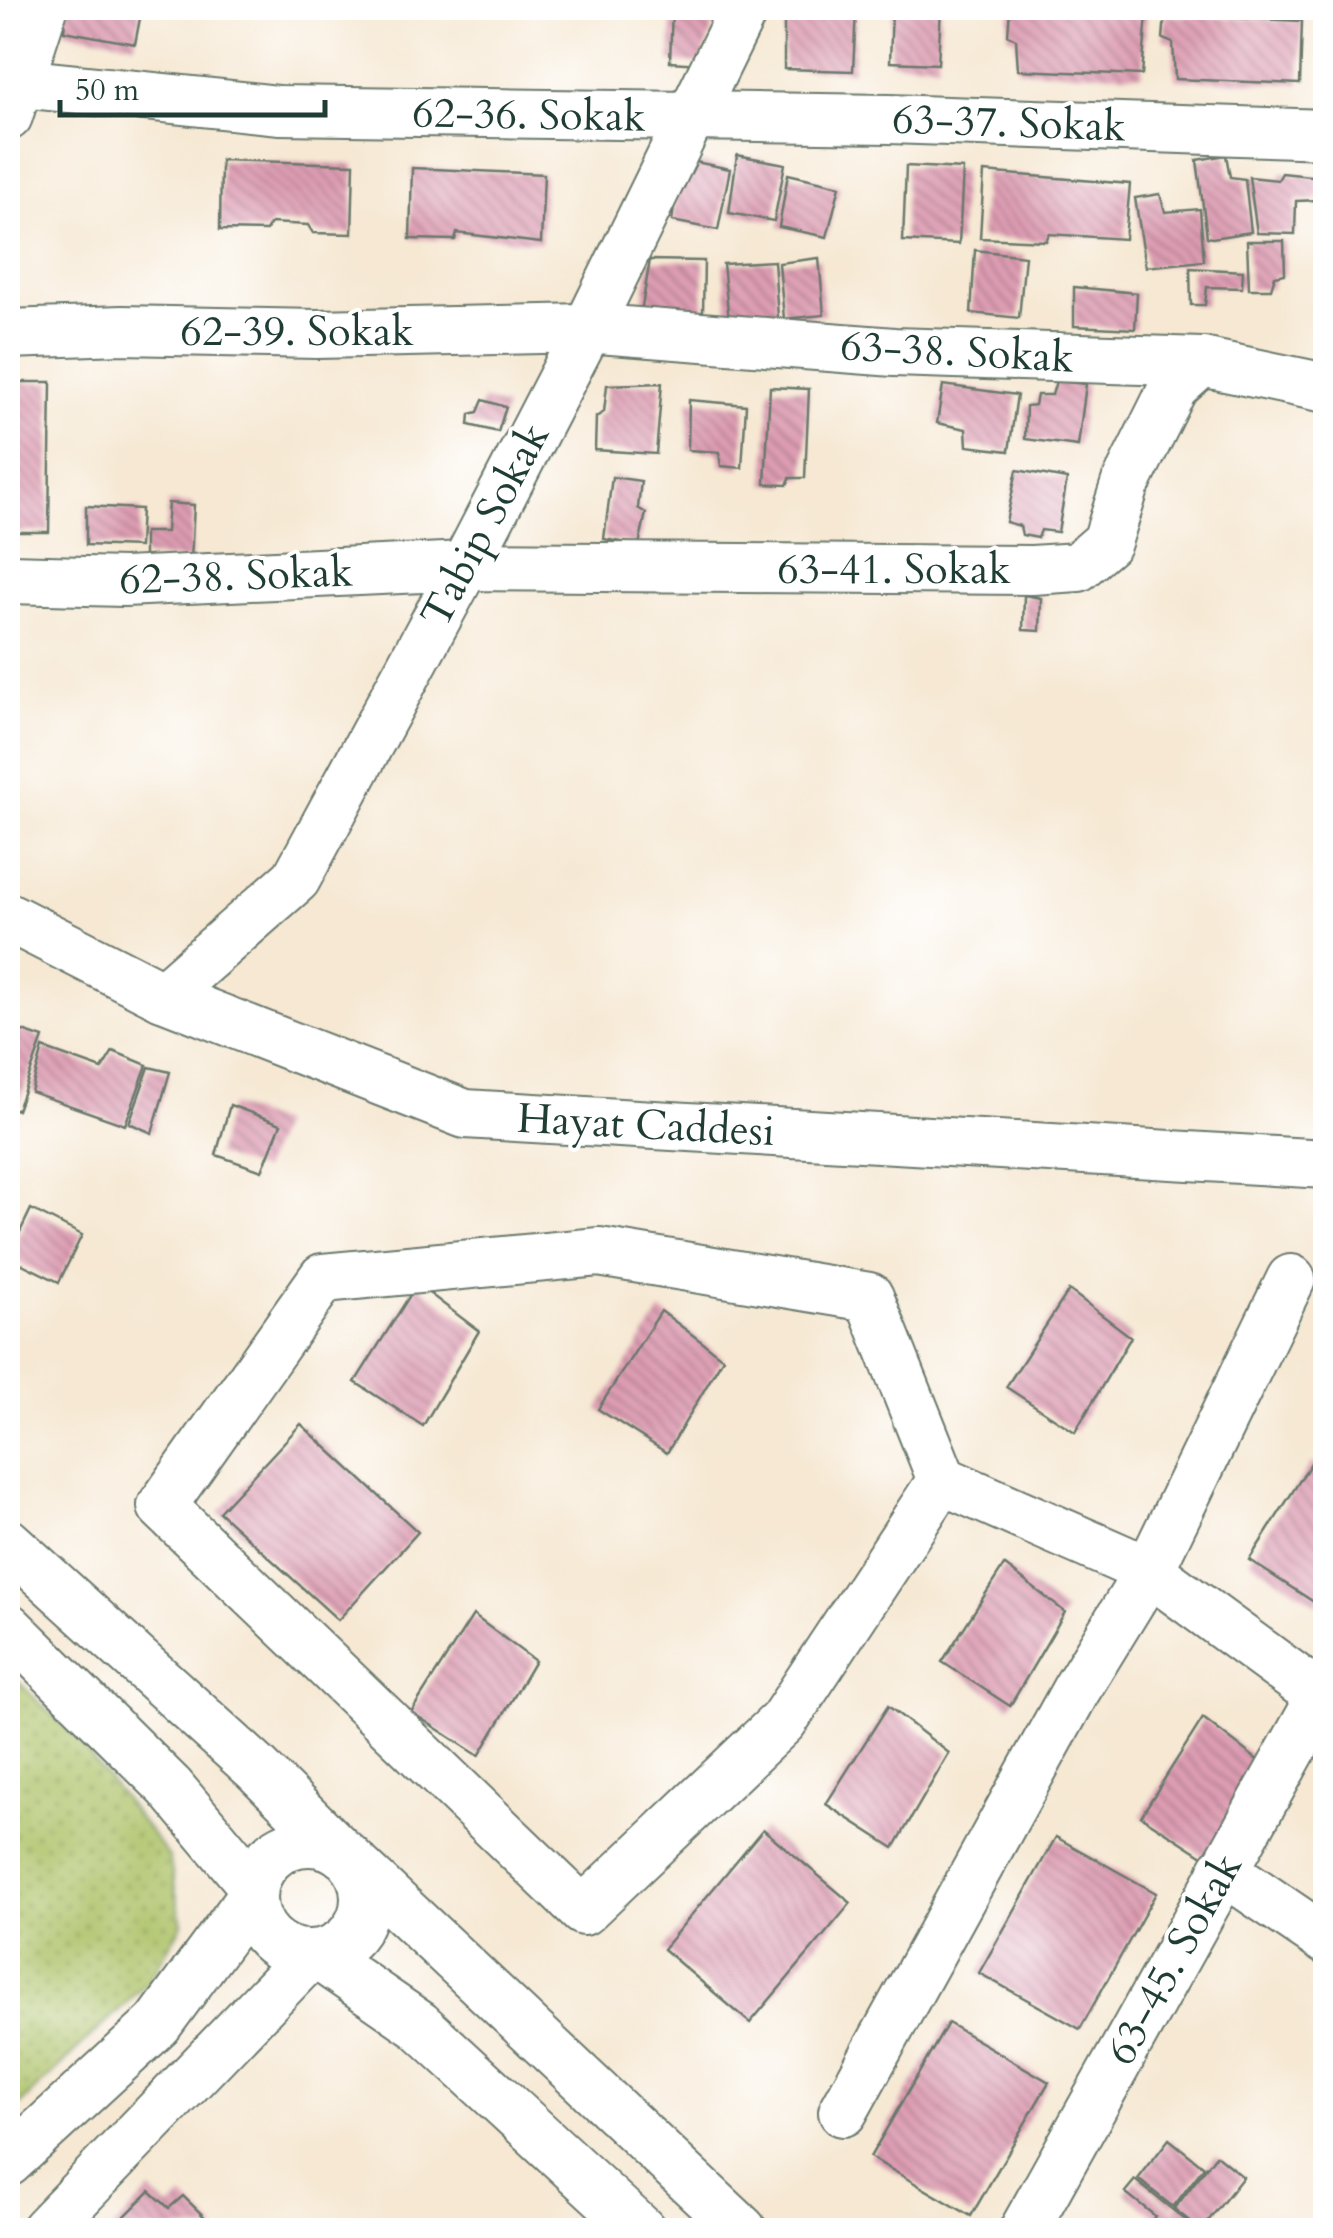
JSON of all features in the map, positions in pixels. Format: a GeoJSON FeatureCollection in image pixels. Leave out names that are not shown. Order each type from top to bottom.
{"type":"FeatureCollection","features":[{"type":"Feature","properties":{"kind":"street"},"geometry":{"type":"LineString","coordinates":[[12,92],[44,8]]}},
{"type":"Feature","properties":{"kind":"street","name":"Tabip Sokak"},"geometry":{"type":"LineString","coordinates":[[163,996],[296,878],[464,566],[744,8]]}},
{"type":"Feature","properties":{"kind":"street","name":"62-36. Sokak"},"geometry":{"type":"LineString","coordinates":[[12,92],[278,110],[692,118]]}},
{"type":"Feature","properties":{"kind":"street","name":"63-37. Sokak"},"geometry":{"type":"LineString","coordinates":[[692,118],[889,119],[1326,134]]}},
{"type":"Feature","properties":{"kind":"street","name":"62-39. Sokak"},"geometry":{"type":"LineString","coordinates":[[8,334],[122,330],[317,334],[586,328]]}},
{"type":"Feature","properties":{"kind":"street","name":"63-38. Sokak"},"geometry":{"type":"LineString","coordinates":[[586,328],[894,352],[1202,362],[1326,388]]}},
{"type":"Feature","properties":{"kind":"street","name":"63-41. Sokak"},"geometry":{"type":"LineString","coordinates":[[464,566],[1013,570],[1078,567],[1107,542],[1125,484],[1173,388],[1202,362]]}},
{"type":"Feature","properties":{"kind":"street","name":"62-38. Sokak"},"geometry":{"type":"LineString","coordinates":[[8,580],[124,582],[464,566]]}},
{"type":"Feature","properties":{"kind":"street","name":"Hayat Caddesi"},"geometry":{"type":"LineString","coordinates":[[8,917],[163,996],[465,1114],[1326,1164]]}},
{"type":"Feature","properties":{"kind":"street"},"geometry":{"type":"LineString","coordinates":[[942,1480],[783,1722],[582,1911],[162,1506],[323,1278],[599,1252],[870,1296],[942,1480],[1149,1571],[1323,1692]]}},
{"type":"Feature","properties":{"kind":"street"},"geometry":{"type":"LineString","coordinates":[[843,2112],[1076,1690],[1149,1571],[1291,1279]]}},
{"type":"Feature","properties":{"kind":"street"},"geometry":{"type":"LineString","coordinates":[[8,1544],[254,1767],[742,2230]]}},
{"type":"Feature","properties":{"kind":"street"},"geometry":{"type":"LineString","coordinates":[[8,1627],[170,1787],[253,1890],[256,1920],[265,1934],[293,1952],[313,1954],[341,1944],[360,1921],[365,1891],[347,1858],[314,1842],[284,1848],[259,1871],[253,1890],[158,2024],[8,2162]]}},
{"type":"Feature","properties":{"kind":"street","name":"63-45. Sokak"},"geometry":{"type":"LineString","coordinates":[[1024,2230],[1323,1692]]}},
{"type":"Feature","properties":{"kind":"street"},"geometry":{"type":"LineString","coordinates":[[1223,1870],[1326,1940]]}},
{"type":"Feature","properties":{"kind":"street"},"geometry":{"type":"LineString","coordinates":[[45,2230],[313,1954]]}},
{"type":"Feature","properties":{"kind":"street"},"geometry":{"type":"LineString","coordinates":[[313,1954],[420,2025],[641,2230]]}},
{"type":"Feature","properties":{"kind":"green space"},"geometry":{"type":"Polygon","coordinates":[[[8,1672],[75,1737],[169,1857],[182,1924],[149,1981],[8,2116],[8,1672]]]}},
{"type":"Feature","properties":{"kind":"building"},"geometry":{"type":"Polygon","coordinates":[[[66,8],[142,8],[135,44],[64,31],[66,8]]]}},
{"type":"Feature","properties":{"kind":"building"},"geometry":{"type":"Polygon","coordinates":[[[672,8],[719,8],[701,64],[670,62],[672,8]]]}},
{"type":"Feature","properties":{"kind":"building"},"geometry":{"type":"Polygon","coordinates":[[[784,8],[856,10],[853,71],[784,69],[784,8]]]}},
{"type":"Feature","properties":{"kind":"building"},"geometry":{"type":"Polygon","coordinates":[[[892,8],[941,8],[938,64],[890,62],[892,8]]]}},
{"type":"Feature","properties":{"kind":"building"},"geometry":{"type":"Polygon","coordinates":[[[1010,8],[1147,14],[1142,75],[1018,70],[1016,39],[1008,35],[1010,8]]]}},
{"type":"Feature","properties":{"kind":"building"},"geometry":{"type":"Polygon","coordinates":[[[1165,15],[1302,21],[1300,84],[1175,79],[1173,43],[1163,39],[1165,15]]]}},
{"type":"Feature","properties":{"kind":"building"},"geometry":{"type":"Polygon","coordinates":[[[737,155],[785,164],[774,221],[729,213],[737,155]]]}},
{"type":"Feature","properties":{"kind":"building"},"geometry":{"type":"Polygon","coordinates":[[[1226,155],[1230,177],[1245,179],[1251,232],[1207,237],[1197,160],[1226,155]]]}},
{"type":"Feature","properties":{"kind":"building"},"geometry":{"type":"Polygon","coordinates":[[[681,159],[730,169],[718,230],[672,221],[681,159]]]}},
{"type":"Feature","properties":{"kind":"building"},"geometry":{"type":"Polygon","coordinates":[[[221,160],[354,164],[352,234],[313,233],[308,225],[271,223],[266,231],[220,230],[221,160]]]}},
{"type":"Feature","properties":{"kind":"building"},"geometry":{"type":"Polygon","coordinates":[[[906,166],[963,169],[959,244],[903,241],[906,166]]]}},
{"type":"Feature","properties":{"kind":"building"},"geometry":{"type":"Polygon","coordinates":[[[412,168],[544,174],[541,243],[457,233],[455,240],[410,239],[412,168]]]}},
{"type":"Feature","properties":{"kind":"building"},"geometry":{"type":"Polygon","coordinates":[[[984,172],[1130,184],[1125,239],[1049,234],[1046,241],[980,238],[984,172]]]}},
{"type":"Feature","properties":{"kind":"building"},"geometry":{"type":"Polygon","coordinates":[[[1282,173],[1320,177],[1319,200],[1296,201],[1295,234],[1257,233],[1249,177],[1278,180],[1282,173]]]}},
{"type":"Feature","properties":{"kind":"building"},"geometry":{"type":"Polygon","coordinates":[[[788,174],[840,186],[827,237],[779,227],[788,174]]]}},
{"type":"Feature","properties":{"kind":"building"},"geometry":{"type":"Polygon","coordinates":[[[1160,194],[1165,212],[1200,209],[1204,261],[1146,267],[1135,198],[1160,194]]]}},
{"type":"Feature","properties":{"kind":"building"},"geometry":{"type":"Polygon","coordinates":[[[1247,241],[1284,241],[1285,274],[1275,276],[1271,289],[1249,289],[1247,241]]]}},
{"type":"Feature","properties":{"kind":"building"},"geometry":{"type":"Polygon","coordinates":[[[975,250],[1025,256],[1019,318],[971,313],[975,250]]]}},
{"type":"Feature","properties":{"kind":"building"},"geometry":{"type":"Polygon","coordinates":[[[819,258],[824,315],[784,319],[779,263],[819,258]]]}},
{"type":"Feature","properties":{"kind":"building"},"geometry":{"type":"Polygon","coordinates":[[[650,260],[704,261],[703,313],[641,312],[650,260]]]}},
{"type":"Feature","properties":{"kind":"building"},"geometry":{"type":"Polygon","coordinates":[[[774,261],[778,318],[729,321],[723,264],[774,261]]]}},
{"type":"Feature","properties":{"kind":"building"},"geometry":{"type":"Polygon","coordinates":[[[1190,268],[1243,271],[1242,288],[1207,287],[1205,305],[1191,305],[1190,268]]]}},
{"type":"Feature","properties":{"kind":"building"},"geometry":{"type":"Polygon","coordinates":[[[1074,287],[1137,293],[1135,329],[1074,326],[1074,287]]]}},
{"type":"Feature","properties":{"kind":"building"},"geometry":{"type":"Polygon","coordinates":[[[1056,381],[1086,384],[1078,446],[1025,439],[1026,406],[1035,405],[1037,395],[1052,395],[1056,381]]]}},
{"type":"Feature","properties":{"kind":"building"},"geometry":{"type":"Polygon","coordinates":[[[8,382],[51,382],[49,532],[8,532],[8,382]]]}},
{"type":"Feature","properties":{"kind":"building"},"geometry":{"type":"Polygon","coordinates":[[[662,383],[656,454],[595,450],[596,417],[604,412],[607,385],[662,383]]]}},
{"type":"Feature","properties":{"kind":"building"},"geometry":{"type":"Polygon","coordinates":[[[943,385],[1017,395],[1009,451],[967,446],[966,429],[937,423],[943,385]]]}},
{"type":"Feature","properties":{"kind":"building"},"geometry":{"type":"Polygon","coordinates":[[[770,387],[809,389],[805,478],[790,478],[787,485],[765,484],[770,387]]]}},
{"type":"Feature","properties":{"kind":"building"},"geometry":{"type":"Polygon","coordinates":[[[483,400],[506,407],[498,432],[469,425],[470,414],[478,412],[483,400]]]}},
{"type":"Feature","properties":{"kind":"building"},"geometry":{"type":"Polygon","coordinates":[[[689,400],[746,405],[742,468],[721,466],[719,452],[688,450],[689,400]]]}},
{"type":"Feature","properties":{"kind":"building"},"geometry":{"type":"Polygon","coordinates":[[[1017,470],[1067,479],[1058,532],[1041,530],[1038,538],[1022,535],[1020,526],[1006,522],[1017,470]]]}},
{"type":"Feature","properties":{"kind":"building"},"geometry":{"type":"Polygon","coordinates":[[[612,477],[641,481],[638,508],[646,513],[639,545],[604,539],[612,477]]]}},
{"type":"Feature","properties":{"kind":"building"},"geometry":{"type":"Polygon","coordinates":[[[168,503],[194,505],[191,560],[144,557],[144,532],[166,532],[168,503]]]}},
{"type":"Feature","properties":{"kind":"building"},"geometry":{"type":"Polygon","coordinates":[[[86,506],[141,509],[139,547],[86,545],[86,506]]]}},
{"type":"Feature","properties":{"kind":"building"},"geometry":{"type":"Polygon","coordinates":[[[1024,595],[1041,598],[1040,631],[1023,630],[1024,595]]]}},
{"type":"Feature","properties":{"kind":"building"},"geometry":{"type":"Polygon","coordinates":[[[8,1026],[43,1038],[17,1110],[8,1106],[8,1026]]]}},
{"type":"Feature","properties":{"kind":"building"},"geometry":{"type":"Polygon","coordinates":[[[43,1048],[102,1069],[113,1051],[147,1065],[125,1125],[31,1092],[43,1048]]]}},
{"type":"Feature","properties":{"kind":"building"},"geometry":{"type":"Polygon","coordinates":[[[149,1067],[170,1072],[152,1133],[129,1123],[149,1067]]]}},
{"type":"Feature","properties":{"kind":"building"},"geometry":{"type":"Polygon","coordinates":[[[230,1105],[281,1124],[262,1171],[216,1155],[230,1105]]]}},
{"type":"Feature","properties":{"kind":"building"},"geometry":{"type":"Polygon","coordinates":[[[31,1209],[82,1235],[59,1282],[8,1257],[31,1209]]]}},
{"type":"Feature","properties":{"kind":"building"},"geometry":{"type":"Polygon","coordinates":[[[417,1284],[479,1331],[423,1426],[355,1382],[417,1284]]]}},
{"type":"Feature","properties":{"kind":"building"},"geometry":{"type":"Polygon","coordinates":[[[1069,1290],[1131,1337],[1075,1432],[1006,1387],[1069,1290]]]}},
{"type":"Feature","properties":{"kind":"building"},"geometry":{"type":"Polygon","coordinates":[[[661,1311],[723,1358],[667,1453],[598,1409],[661,1311]]]}},
{"type":"Feature","properties":{"kind":"building"},"geometry":{"type":"Polygon","coordinates":[[[301,1424],[418,1532],[338,1620],[219,1512],[301,1424]]]}},
{"type":"Feature","properties":{"kind":"building"},"geometry":{"type":"Polygon","coordinates":[[[1311,1463],[1326,1473],[1326,1590],[1317,1604],[1249,1560],[1311,1463]]]}},
{"type":"Feature","properties":{"kind":"building"},"geometry":{"type":"Polygon","coordinates":[[[1004,1565],[1065,1612],[1010,1706],[942,1662],[1004,1565]]]}},
{"type":"Feature","properties":{"kind":"building"},"geometry":{"type":"Polygon","coordinates":[[[473,1615],[535,1661],[479,1756],[411,1712],[473,1615]]]}},
{"type":"Feature","properties":{"kind":"building"},"geometry":{"type":"Polygon","coordinates":[[[888,1706],[949,1753],[894,1848],[826,1804],[888,1706]]]}},
{"type":"Feature","properties":{"kind":"building"},"geometry":{"type":"Polygon","coordinates":[[[1203,1718],[1264,1765],[1209,1860],[1141,1816],[1203,1718]]]}},
{"type":"Feature","properties":{"kind":"building"},"geometry":{"type":"Polygon","coordinates":[[[763,1829],[851,1903],[750,2023],[663,1949],[763,1829]]]}},
{"type":"Feature","properties":{"kind":"building"},"geometry":{"type":"Polygon","coordinates":[[[1056,1837],[1156,1893],[1080,2029],[979,1973],[1056,1837]]]}},
{"type":"Feature","properties":{"kind":"building"},"geometry":{"type":"Polygon","coordinates":[[[948,2023],[1049,2082],[971,2216],[870,2157],[948,2023]]]}},
{"type":"Feature","properties":{"kind":"building"},"geometry":{"type":"Polygon","coordinates":[[[1169,2139],[1204,2167],[1173,2207],[1138,2179],[1169,2139]]]}},
{"type":"Feature","properties":{"kind":"building"},"geometry":{"type":"Polygon","coordinates":[[[1216,2155],[1243,2177],[1201,2230],[1174,2209],[1216,2155]]]}},
{"type":"Feature","properties":{"kind":"building"},"geometry":{"type":"Polygon","coordinates":[[[1135,2180],[1193,2226],[1189,2230],[1146,2228],[1155,2216],[1125,2192],[1135,2180]]]}},
{"type":"Feature","properties":{"kind":"building"},"geometry":{"type":"Polygon","coordinates":[[[150,2191],[169,2208],[183,2196],[218,2230],[111,2230],[150,2191]]]}}]}
